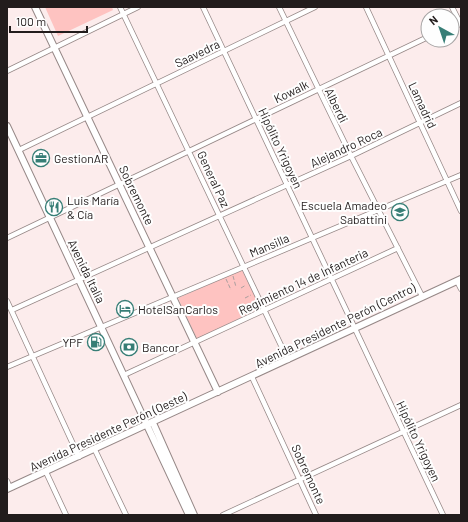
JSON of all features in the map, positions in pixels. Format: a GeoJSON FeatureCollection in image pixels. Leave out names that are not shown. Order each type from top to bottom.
{"type":"FeatureCollection","features":[{"type":"Feature","properties":{"kind":"main road","name":"Sobremonte"},"geometry":{"type":"LineString","coordinates":[[35,7],[218,392]]}},
{"type":"Feature","properties":{"kind":"main road","name":"Avenida Italia"},"geometry":{"type":"LineString","coordinates":[[7,126],[124,375],[150,424]]}},
{"type":"Feature","properties":{"kind":"main road","name":"Avenida Presidente Perón (Centro)"},"geometry":{"type":"LineString","coordinates":[[218,392],[459,280]]}},
{"type":"Feature","properties":{"kind":"main road","name":"Avenida Presidente Perón (Oeste)"},"geometry":{"type":"LineString","coordinates":[[9,489],[218,392]]}},
{"type":"Feature","properties":{"kind":"main road"},"geometry":{"type":"LineString","coordinates":[[150,424],[189,515]]}},
{"type":"Feature","properties":{"kind":"main road"},"geometry":{"type":"LineString","coordinates":[[150,424],[194,515]]}},
{"type":"Feature","properties":{"kind":"street","name":"General Paz"},"geometry":{"type":"LineString","coordinates":[[120,7],[288,360]]}},
{"type":"Feature","properties":{"kind":"street"},"geometry":{"type":"LineString","coordinates":[[7,71],[138,7]]}},
{"type":"Feature","properties":{"kind":"street","name":"Hipólito Yrigoyen"},"geometry":{"type":"LineString","coordinates":[[203,7],[356,328],[403,432],[443,515]]}},
{"type":"Feature","properties":{"kind":"street","name":"Alberdi"},"geometry":{"type":"LineString","coordinates":[[278,7],[422,296]]}},
{"type":"Feature","properties":{"kind":"street","name":"Saavedra"},"geometry":{"type":"LineString","coordinates":[[19,150],[315,7]]}},
{"type":"Feature","properties":{"kind":"street","name":"Lamadrid"},"geometry":{"type":"LineString","coordinates":[[366,7],[461,211]]}},
{"type":"Feature","properties":{"kind":"street","name":"Kowalk"},"geometry":{"type":"LineString","coordinates":[[7,238],[420,41]]}},
{"type":"Feature","properties":{"kind":"street","name":"Alejandro Roca"},"geometry":{"type":"LineString","coordinates":[[12,310],[351,156],[461,103]]}},
{"type":"Feature","properties":{"kind":"street","name":"Mansilla"},"geometry":{"type":"LineString","coordinates":[[7,367],[461,174]]}},
{"type":"Feature","properties":{"kind":"street","name":"Regimiento 14 de Infanteria"},"geometry":{"type":"LineString","coordinates":[[124,375],[398,248]]}},
{"type":"Feature","properties":{"kind":"street"},"geometry":{"type":"LineString","coordinates":[[459,280],[461,289]]}},
{"type":"Feature","properties":{"kind":"street"},"geometry":{"type":"LineString","coordinates":[[7,301],[79,457]]}},
{"type":"Feature","properties":{"kind":"street","name":"Sobremonte"},"geometry":{"type":"LineString","coordinates":[[252,377],[316,515]]}},
{"type":"Feature","properties":{"kind":"street"},"geometry":{"type":"LineString","coordinates":[[224,515],[461,405]]}},
{"type":"Feature","properties":{"kind":"street"},"geometry":{"type":"LineString","coordinates":[[95,450],[126,515]]}},
{"type":"Feature","properties":{"kind":"street"},"geometry":{"type":"LineString","coordinates":[[46,472],[66,515]]}},
{"type":"Feature","properties":{"kind":"street"},"geometry":{"type":"LineString","coordinates":[[7,481],[9,489]]}},
{"type":"Feature","properties":{"kind":"path"},"geometry":{"type":"LineString","coordinates":[[233,276],[236,287]]}},
{"type":"Feature","properties":{"kind":"path"},"geometry":{"type":"LineString","coordinates":[[226,280],[231,290]]}},
{"type":"Feature","properties":{"kind":"path"},"geometry":{"type":"LineString","coordinates":[[240,288],[246,285]]}},
{"type":"Feature","properties":{"kind":"path"},"geometry":{"type":"LineString","coordinates":[[245,298],[251,295]]}},
{"type":"Feature","properties":{"kind":"shaded area"},"geometry":{"type":"Polygon","coordinates":[[[45,7],[112,7],[113,10],[58,36],[45,7]]]}},
{"type":"Feature","properties":{"kind":"shaded area"},"geometry":{"type":"Polygon","coordinates":[[[242,270],[261,308],[197,339],[178,298],[242,270]]]}},
{"type":"Feature","properties":{"kind":"place","name":"GestionAR"},"geometry":{"type":"Point","coordinates":[41,158]}},
{"type":"Feature","properties":{"kind":"place","name":"Luis María & Cía"},"geometry":{"type":"Point","coordinates":[54,207]}},
{"type":"Feature","properties":{"kind":"place","name":"Escuela Amadeo Sabattini"},"geometry":{"type":"Point","coordinates":[400,212]}},
{"type":"Feature","properties":{"kind":"place","name":"HotelSanCarlos"},"geometry":{"type":"Point","coordinates":[125,309]}},
{"type":"Feature","properties":{"kind":"place","name":"YPF"},"geometry":{"type":"Point","coordinates":[96,342]}},
{"type":"Feature","properties":{"kind":"place","name":"Bancor"},"geometry":{"type":"Point","coordinates":[129,347]}}]}
